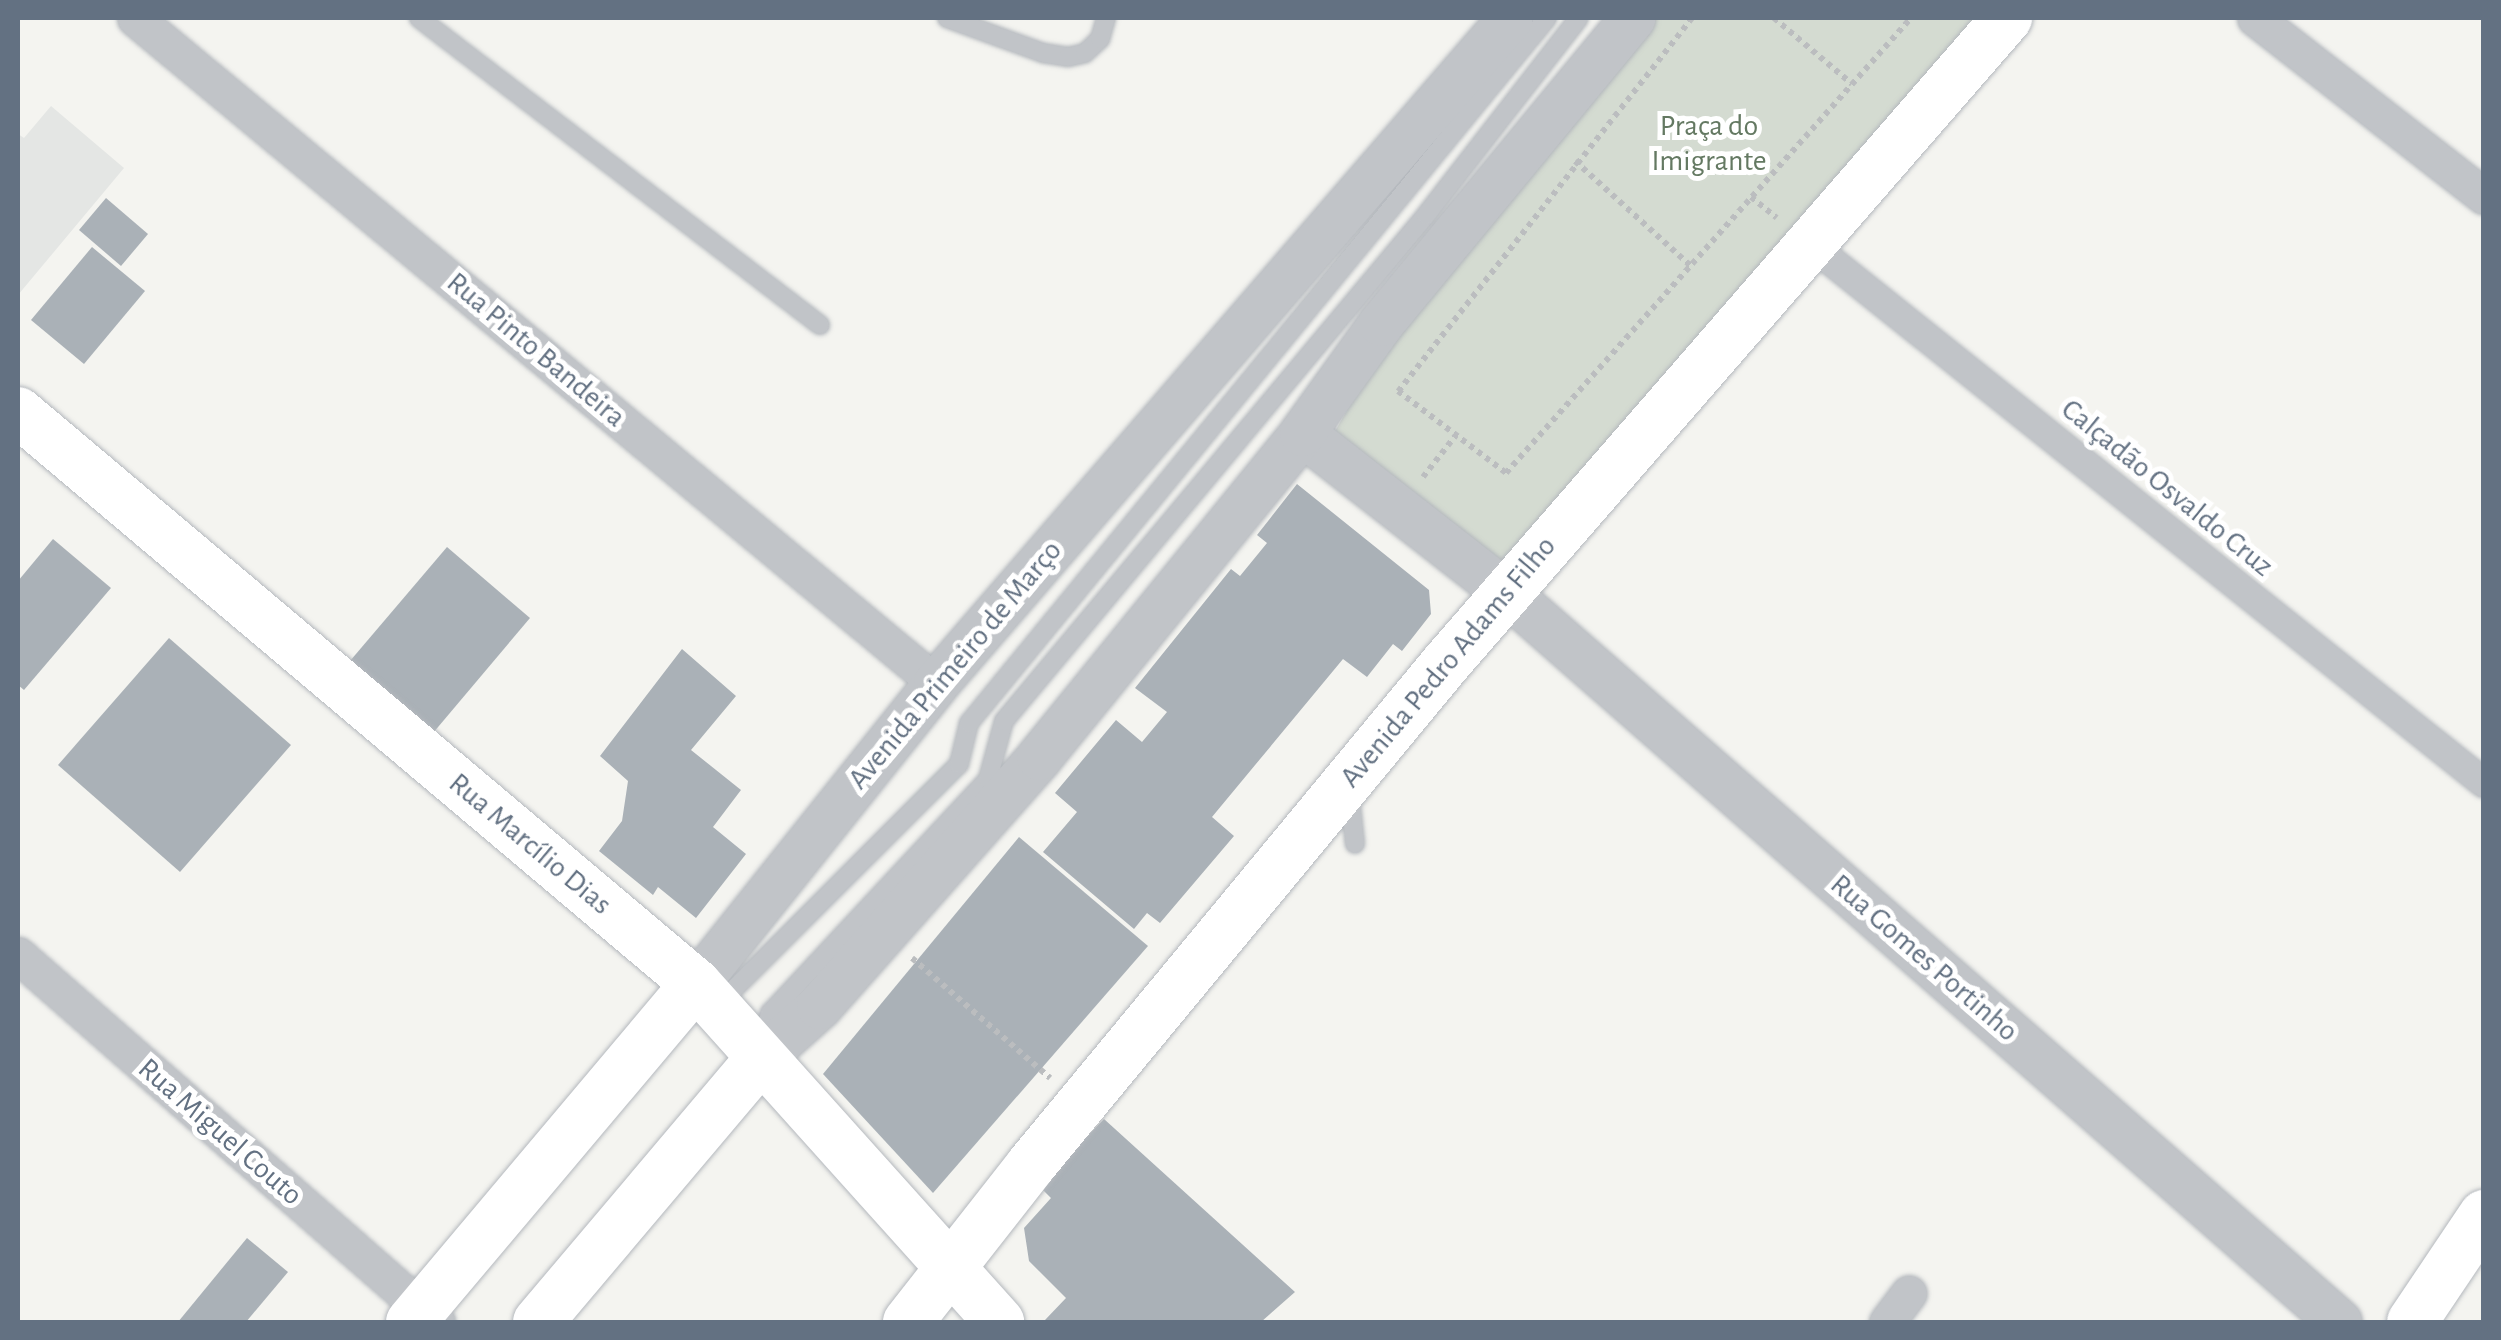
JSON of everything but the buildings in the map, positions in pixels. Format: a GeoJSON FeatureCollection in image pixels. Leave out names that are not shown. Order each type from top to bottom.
{"type":"FeatureCollection","features":[{"type":"Feature","properties":{"kind":"main road","name":"Avenida Pedro Adams Filho"},"geometry":{"type":"LineString","coordinates":[[908,1322],[1081,1104],[1348,781],[2007,18]]}},
{"type":"Feature","properties":{"kind":"main road","name":"Rua Marcílio Dias"},"geometry":{"type":"LineString","coordinates":[[18,412],[706,995],[998,1322]]}},
{"type":"Feature","properties":{"kind":"main road","name":"Avenida Primeiro de Março"},"geometry":{"type":"LineString","coordinates":[[423,1318],[656,1035],[706,995]]}},
{"type":"Feature","properties":{"kind":"main road"},"geometry":{"type":"LineString","coordinates":[[538,1322],[761,1058]]}},
{"type":"Feature","properties":{"kind":"main road"},"geometry":{"type":"LineString","coordinates":[[2412,1322],[2484,1215]]}},
{"type":"Feature","properties":{"kind":"street","name":"Rua Pinto Bandeira"},"geometry":{"type":"LineString","coordinates":[[135,18],[936,682]]}},
{"type":"Feature","properties":{"kind":"street","name":"Avenida Primeiro de Março"},"geometry":{"type":"LineString","coordinates":[[706,995],[936,682],[1510,18]]}},
{"type":"Feature","properties":{"kind":"street"},"geometry":{"type":"LineString","coordinates":[[761,1058],[819,1006],[1039,758],[1302,432],[1414,284],[1632,18]]}},
{"type":"Feature","properties":{"kind":"street"},"geometry":{"type":"LineString","coordinates":[[2255,18],[2484,196]]}},
{"type":"Feature","properties":{"kind":"street","name":"Calçadão Osvaldo Cruz"},"geometry":{"type":"LineString","coordinates":[[1810,244],[2484,783]]}},
{"type":"Feature","properties":{"kind":"street","name":"Rua Gomes Portinho"},"geometry":{"type":"LineString","coordinates":[[1302,432],[1508,593],[2340,1322]]}},
{"type":"Feature","properties":{"kind":"street","name":"Rua Miguel Couto"},"geometry":{"type":"LineString","coordinates":[[18,955],[423,1318]]}},
{"type":"Feature","properties":{"kind":"street"},"geometry":{"type":"LineString","coordinates":[[1886,1322],[1910,1294]]}},
{"type":"Feature","properties":{"kind":"lane"},"geometry":{"type":"LineString","coordinates":[[419,18],[820,325]]}},
{"type":"Feature","properties":{"kind":"lane"},"geometry":{"type":"LineString","coordinates":[[947,18],[1043,53],[1068,57],[1085,53],[1100,39],[1106,18]]}},
{"type":"Feature","properties":{"kind":"lane","name":"Avenida Primeiro de Março"},"geometry":{"type":"LineString","coordinates":[[706,995],[960,764],[970,723],[1547,18]]}},
{"type":"Feature","properties":{"kind":"lane"},"geometry":{"type":"LineString","coordinates":[[761,1058],[770,1013],[988,779],[1004,721],[1426,215],[1579,18]]}},
{"type":"Feature","properties":{"kind":"lane"},"geometry":{"type":"LineString","coordinates":[[1414,284],[1426,215]]}},
{"type":"Feature","properties":{"kind":"lane"},"geometry":{"type":"LineString","coordinates":[[1348,781],[1355,844]]}},
{"type":"Feature","properties":{"kind":"path"},"geometry":{"type":"LineString","coordinates":[[1692,18],[1398,391],[1506,473],[1912,18]]}},
{"type":"Feature","properties":{"kind":"path"},"geometry":{"type":"LineString","coordinates":[[1774,18],[1852,84]]}},
{"type":"Feature","properties":{"kind":"path"},"geometry":{"type":"LineString","coordinates":[[1539,132],[1691,266]]}},
{"type":"Feature","properties":{"kind":"path"},"geometry":{"type":"LineString","coordinates":[[1399,509],[1456,434]]}},
{"type":"Feature","properties":{"kind":"path"},"geometry":{"type":"LineString","coordinates":[[884,932],[1081,1104]]}},
{"type":"Feature","properties":{"kind":"shaded area"},"geometry":{"type":"Polygon","coordinates":[[[51,106],[124,168],[18,295],[18,134],[24,138],[51,106]]]}},
{"type":"Feature","properties":{"kind":"green space","name":"Praça do Imigrante"},"geometry":{"type":"Polygon","coordinates":[[[1650,18],[1982,18],[1506,576],[1333,435],[1391,332],[1650,18]]]}}]}
